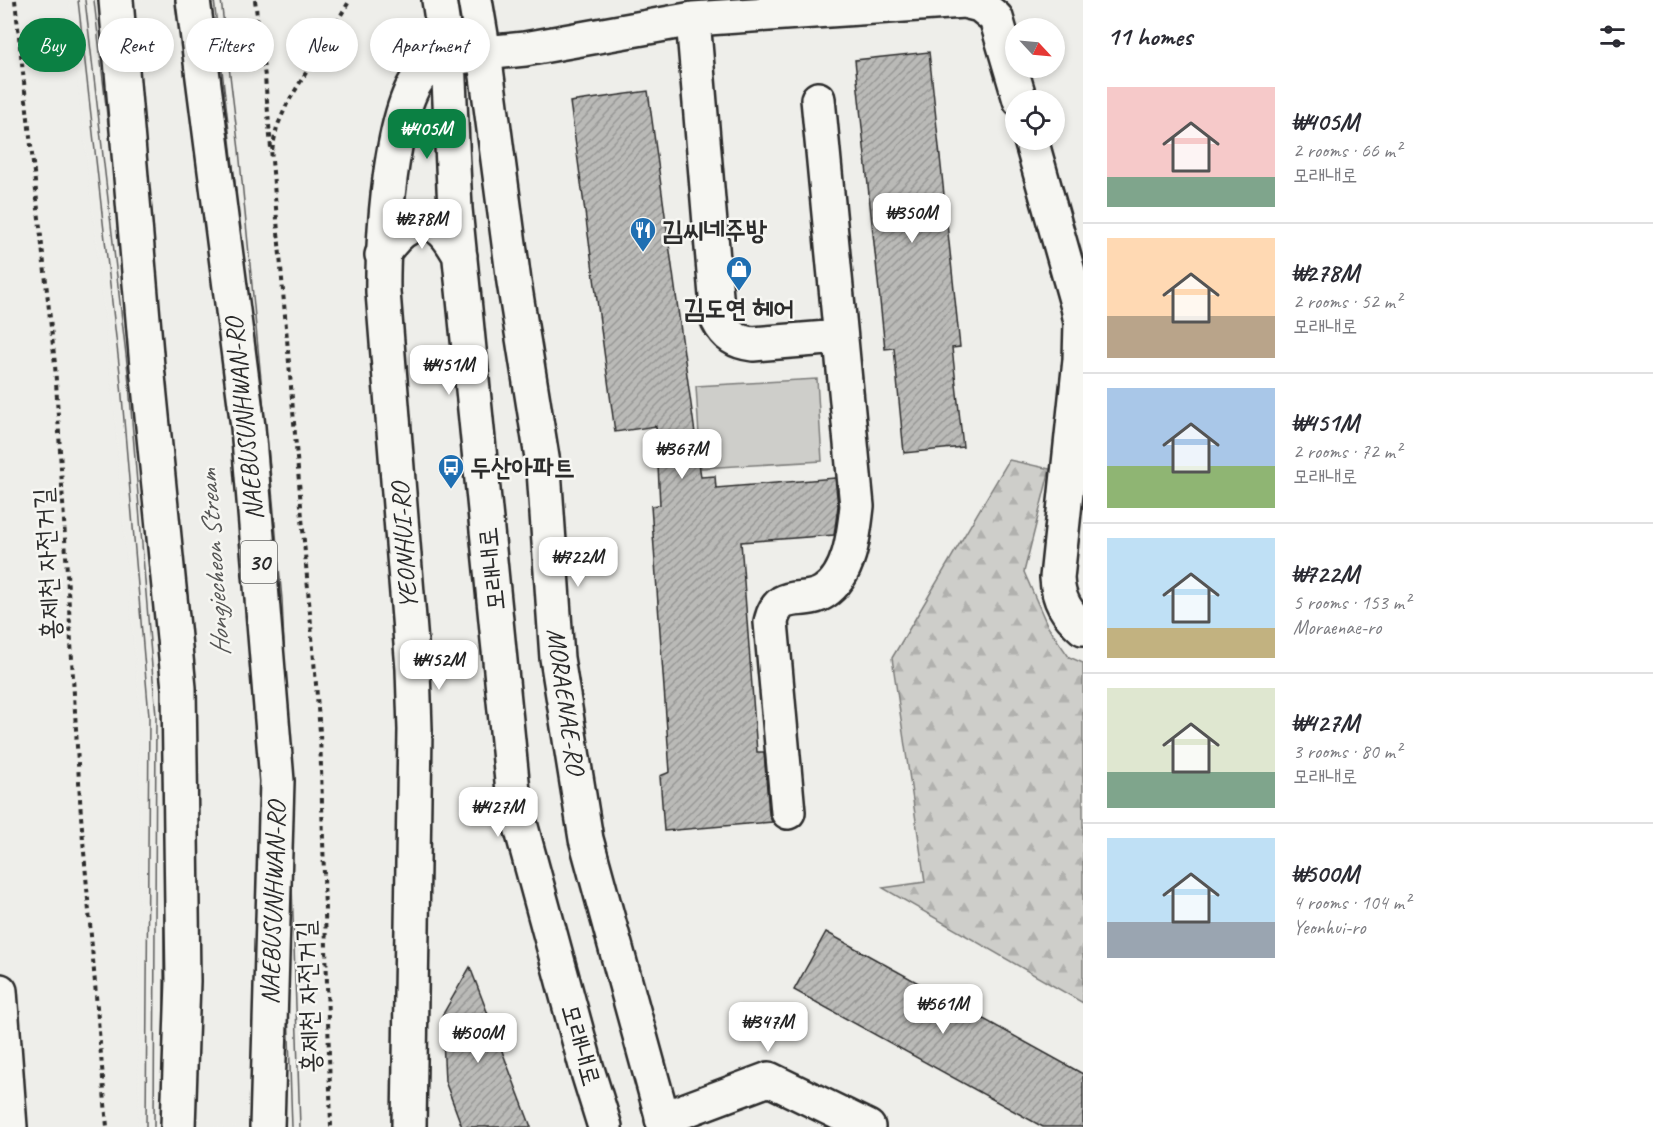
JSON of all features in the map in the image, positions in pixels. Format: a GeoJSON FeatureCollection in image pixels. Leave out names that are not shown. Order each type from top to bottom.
{"type":"FeatureCollection","features":[{"type":"Feature","properties":{"kind":"main road"},"geometry":{"type":"LineString","coordinates":[[116,0],[147,366],[179,688],[183,981],[178,1127]]}},
{"type":"Feature","properties":{"kind":"main road","name":"NAEBUSUNHWAN-RO"},"geometry":{"type":"LineString","coordinates":[[193,0],[248,427],[277,781],[267,1127]]}},
{"type":"Feature","properties":{"kind":"main road","name":"모래내로"},"geometry":{"type":"LineString","coordinates":[[439,0],[442,18]]}},
{"type":"Feature","properties":{"kind":"main road","name":"MORAENAE-RO"},"geometry":{"type":"LineString","coordinates":[[475,0],[478,18]]}},
{"type":"Feature","properties":{"kind":"main road"},"geometry":{"type":"LineString","coordinates":[[490,52],[525,49],[693,19],[964,1],[980,5],[996,18],[1017,90]]}},
{"type":"Feature","properties":{"kind":"main road"},"geometry":{"type":"LineString","coordinates":[[693,19],[718,320],[732,339],[744,343],[840,337]]}},
{"type":"Feature","properties":{"kind":"main road","name":"YEONHUI-RO"},"geometry":{"type":"LineString","coordinates":[[409,1127],[414,765],[413,669],[382,255],[397,131],[409,95],[424,72]]}},
{"type":"Feature","properties":{"kind":"main road","name":"모래내로"},"geometry":{"type":"LineString","coordinates":[[449,72],[454,208],[514,801],[586,1066],[605,1127]]}},
{"type":"Feature","properties":{"kind":"main road","name":"MORAENAE-RO"},"geometry":{"type":"LineString","coordinates":[[486,72],[502,205],[544,470],[557,658],[586,839],[663,1123]]}},
{"type":"Feature","properties":{"kind":"main road"},"geometry":{"type":"LineString","coordinates":[[788,812],[771,622],[773,612],[780,603],[789,599],[823,594],[832,585],[849,555],[858,506],[818,99]]}},
{"type":"Feature","properties":{"kind":"main road"},"geometry":{"type":"LineString","coordinates":[[1034,150],[1081,323],[1080,360],[1057,578],[1065,609],[1083,628]]}},
{"type":"Feature","properties":{"kind":"main road"},"geometry":{"type":"LineString","coordinates":[[382,255],[402,230],[412,225],[423,224],[435,226],[446,234],[460,256]]}},
{"type":"Feature","properties":{"kind":"main road"},"geometry":{"type":"LineString","coordinates":[[0,991],[10,1127]]}},
{"type":"Feature","properties":{"kind":"main road"},"geometry":{"type":"LineString","coordinates":[[663,1123],[769,1079],[868,1127]]}},
{"type":"Feature","properties":{"kind":"path","name":"홍제천 자전거길"},"geometry":{"type":"LineString","coordinates":[[15,0],[55,364],[81,816],[108,1127]]}},
{"type":"Feature","properties":{"kind":"path","name":"홍제천 자전거길"},"geometry":{"type":"LineString","coordinates":[[255,0],[265,76],[320,732],[331,1127]]}},
{"type":"Feature","properties":{"kind":"path"},"geometry":{"type":"LineString","coordinates":[[271,155],[277,128],[287,104],[350,0]]}},
{"type":"Feature","properties":{"kind":"green space"},"geometry":{"type":"Polygon","coordinates":[[[817,379],[822,461],[701,468],[696,386],[817,379]]]}},
{"type":"Feature","properties":{"kind":"green space"},"geometry":{"type":"Polygon","coordinates":[[[1009,460],[1050,469],[1024,572],[1048,627],[1069,657],[1083,663],[1083,1003],[883,888],[925,882],[892,658],[1009,460]]]}},
{"type":"Feature","properties":{"kind":"pier"},"geometry":{"type":"Polygon","coordinates":[[[69,0],[217,0],[219,18],[186,18],[186,72],[226,72],[276,528],[291,813],[294,1127],[138,1127],[140,717],[111,374],[77,72],[86,72],[86,18],[71,18],[69,0]]]}},
{"type":"Feature","properties":{"kind":"building"},"geometry":{"type":"Polygon","coordinates":[[[929,52],[960,347],[952,348],[963,447],[904,453],[894,348],[885,349],[855,60],[929,52]]]}},
{"type":"Feature","properties":{"kind":"building"},"geometry":{"type":"Polygon","coordinates":[[[648,91],[701,477],[715,476],[716,488],[835,478],[838,506],[834,535],[741,542],[757,752],[764,752],[769,814],[772,822],[664,831],[660,776],[670,772],[651,506],[660,505],[656,426],[615,432],[570,102],[648,91]]]}},
{"type":"Feature","properties":{"kind":"building"},"geometry":{"type":"Polygon","coordinates":[[[826,932],[1083,1074],[1083,1127],[1043,1127],[794,990],[826,932]]]}},
{"type":"Feature","properties":{"kind":"building"},"geometry":{"type":"Polygon","coordinates":[[[470,967],[531,1127],[462,1127],[445,1081],[442,1016],[470,967]]]}},
{"type":"Feature","properties":{"kind":"place","name":"김씨네주방"},"geometry":{"type":"Point","coordinates":[643,253]}},
{"type":"Feature","properties":{"kind":"place","name":"김도연 헤어"},"geometry":{"type":"Point","coordinates":[739,292]}},
{"type":"Feature","properties":{"kind":"place","name":"두산아파트"},"geometry":{"type":"Point","coordinates":[451,490]}},
{"type":"Feature","properties":{"kind":"water label","name":"Hongjecheon Stream"},"geometry":{"type":"Point","coordinates":[214,563]}}]}
